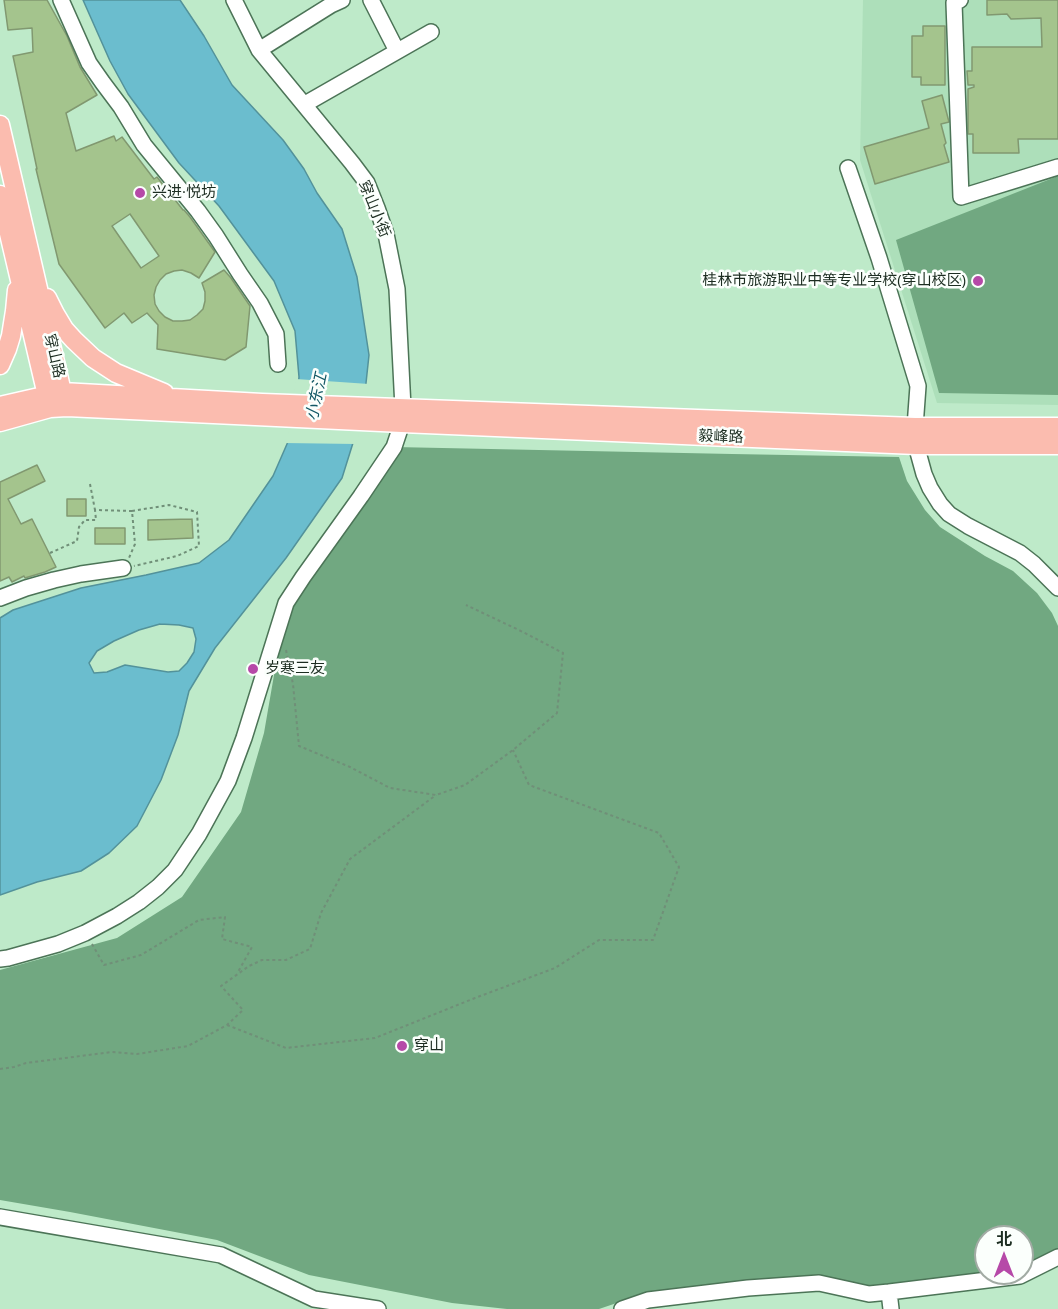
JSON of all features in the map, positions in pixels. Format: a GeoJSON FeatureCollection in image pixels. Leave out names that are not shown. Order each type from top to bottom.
{"type":"FeatureCollection","features":[{"type":"Feature","properties":{"kind":"main road","name":"穿山路"},"geometry":{"type":"LineString","coordinates":[[0,125],[26,272],[56,400],[180,399],[262,410]]}},
{"type":"Feature","properties":{"kind":"main road","name":"穿山路"},"geometry":{"type":"LineString","coordinates":[[0,195],[26,272]]}},
{"type":"Feature","properties":{"kind":"main road"},"geometry":{"type":"LineString","coordinates":[[0,365],[7,349],[26,272]]}},
{"type":"Feature","properties":{"kind":"main road"},"geometry":{"type":"LineString","coordinates":[[26,272],[64,328],[93,358],[127,379],[180,399]]}},
{"type":"Feature","properties":{"kind":"main road"},"geometry":{"type":"LineString","coordinates":[[0,422],[56,400]]}},
{"type":"Feature","properties":{"kind":"main road"},"geometry":{"type":"LineString","coordinates":[[0,406],[56,400],[262,410]]}},
{"type":"Feature","properties":{"kind":"main road","name":"毅峰路"},"geometry":{"type":"LineString","coordinates":[[262,410],[916,436],[1058,444]]}},
{"type":"Feature","properties":{"kind":"main road","name":"毅峰路"},"geometry":{"type":"LineString","coordinates":[[916,436],[1058,427]]}},
{"type":"Feature","properties":{"kind":"street"},"geometry":{"type":"LineString","coordinates":[[61,0],[89,63],[144,145],[210,227],[260,303],[276,334],[278,364]]}},
{"type":"Feature","properties":{"kind":"street","name":"穿山小街"},"geometry":{"type":"LineString","coordinates":[[234,0],[260,50],[337,142],[367,183],[386,234],[397,289],[394,415]]}},
{"type":"Feature","properties":{"kind":"street"},"geometry":{"type":"LineString","coordinates":[[260,50],[342,0]]}},
{"type":"Feature","properties":{"kind":"street"},"geometry":{"type":"LineString","coordinates":[[370,0],[397,51]]}},
{"type":"Feature","properties":{"kind":"street"},"geometry":{"type":"LineString","coordinates":[[960,0],[954,3],[961,197],[1058,167]]}},
{"type":"Feature","properties":{"kind":"street"},"geometry":{"type":"LineString","coordinates":[[305,104],[431,32]]}},
{"type":"Feature","properties":{"kind":"street"},"geometry":{"type":"LineString","coordinates":[[848,168],[879,258],[918,386],[916,436],[924,474],[930,488],[949,514],[1020,553],[1058,588]]}},
{"type":"Feature","properties":{"kind":"street"},"geometry":{"type":"LineString","coordinates":[[0,959],[58,944],[85,933],[117,916],[158,887],[175,870],[228,781],[244,738],[286,603],[394,447],[394,415]]}},
{"type":"Feature","properties":{"kind":"street"},"geometry":{"type":"LineString","coordinates":[[1036,566],[1058,573]]}},
{"type":"Feature","properties":{"kind":"street"},"geometry":{"type":"LineString","coordinates":[[0,598],[54,580],[123,568]]}},
{"type":"Feature","properties":{"kind":"street"},"geometry":{"type":"LineString","coordinates":[[0,1217],[220,1254],[314,1299],[378,1309]]}},
{"type":"Feature","properties":{"kind":"street"},"geometry":{"type":"LineString","coordinates":[[622,1309],[648,1300],[783,1285],[819,1283],[869,1294],[889,1292],[1020,1276],[1058,1257]]}},
{"type":"Feature","properties":{"kind":"street"},"geometry":{"type":"LineString","coordinates":[[889,1292],[891,1309]]}},
{"type":"Feature","properties":{"kind":"path"},"geometry":{"type":"LineString","coordinates":[[50,553],[77,541],[79,527],[85,520],[96,520],[90,484]]}},
{"type":"Feature","properties":{"kind":"path"},"geometry":{"type":"LineString","coordinates":[[95,510],[132,511],[169,505],[197,512],[199,546],[177,556],[123,568]]}},
{"type":"Feature","properties":{"kind":"path"},"geometry":{"type":"LineString","coordinates":[[123,568],[135,544],[132,511]]}},
{"type":"Feature","properties":{"kind":"path"},"geometry":{"type":"LineString","coordinates":[[0,1069],[26,1063],[111,1052],[137,1054],[188,1046],[226,1025],[243,1010],[220,986],[262,960],[286,960],[310,949],[321,913],[350,859],[436,795],[465,785],[513,750],[557,713],[562,653],[466,605]]}},
{"type":"Feature","properties":{"kind":"path"},"geometry":{"type":"LineString","coordinates":[[280,621],[293,684],[299,746],[350,767],[390,788],[436,795]]}},
{"type":"Feature","properties":{"kind":"path"},"geometry":{"type":"LineString","coordinates":[[226,1025],[286,1047],[375,1038],[555,968],[599,940],[653,940],[679,867],[659,833],[529,785],[513,750]]}},
{"type":"Feature","properties":{"kind":"path"},"geometry":{"type":"LineString","coordinates":[[85,933],[104,965],[141,955],[199,920],[225,917],[222,939],[252,947],[237,974]]}},
{"type":"Feature","properties":{"kind":"shaded area","name":"桂林市旅游职业中等专业学校(穿山校区)"},"geometry":{"type":"Polygon","coordinates":[[[863,0],[1058,0],[1058,405],[937,403],[860,160],[863,0]]]}},
{"type":"Feature","properties":{"kind":"shaded area"},"geometry":{"type":"Polygon","coordinates":[[[1058,176],[1058,395],[939,393],[896,240],[1058,176]]]}},
{"type":"Feature","properties":{"kind":"shaded area"},"geometry":{"type":"Polygon","coordinates":[[[394,447],[899,457],[907,481],[925,510],[940,527],[1013,571],[1037,593],[1052,613],[1058,626],[1058,1250],[1034,1261],[1034,1225],[974,1225],[974,1275],[870,1288],[706,1286],[649,1292],[599,1309],[507,1309],[452,1303],[309,1275],[217,1240],[0,1200],[0,970],[117,938],[182,897],[241,812],[264,733],[278,652],[280,621],[394,447]]]}},
{"type":"Feature","properties":{"kind":"water","name":"小东江"},"geometry":{"type":"Polygon","coordinates":[[[83,0],[180,0],[232,85],[283,140],[304,169],[317,193],[342,229],[357,277],[369,355],[363,411],[342,478],[286,558],[215,648],[189,691],[178,735],[161,780],[137,826],[109,853],[81,871],[37,882],[0,895],[0,618],[13,610],[81,588],[199,563],[229,540],[273,476],[294,428],[299,377],[295,331],[274,281],[219,206],[179,163],[128,94],[110,61],[83,0]],[[160,624],[139,630],[97,651],[89,663],[94,673],[107,672],[125,665],[168,672],[179,671],[194,652],[196,639],[193,628],[160,624]]]}},
{"type":"Feature","properties":{"kind":"pier"},"geometry":{"type":"Polygon","coordinates":[[[296,379],[369,384],[365,412],[356,444],[284,443],[291,427],[296,379]]]}},
{"type":"Feature","properties":{"kind":"building","name":"兴进·悦坊"},"geometry":{"type":"Polygon","coordinates":[[[4,0],[47,0],[67,36],[80,67],[97,95],[66,113],[76,151],[114,136],[116,141],[122,137],[154,179],[157,177],[190,217],[215,252],[199,278],[182,270],[166,274],[160,280],[154,295],[159,311],[173,321],[190,320],[203,309],[205,292],[202,283],[224,270],[250,306],[246,347],[225,360],[157,349],[158,325],[147,313],[132,323],[124,313],[105,328],[59,264],[36,169],[13,56],[33,52],[32,28],[8,30],[4,0]],[[130,214],[112,226],[141,268],[159,256],[130,214]]]}},
{"type":"Feature","properties":{"kind":"building"},"geometry":{"type":"Polygon","coordinates":[[[987,0],[1058,0],[1058,139],[1018,139],[1019,153],[973,153],[973,134],[968,134],[968,89],[974,85],[968,85],[967,71],[972,71],[972,47],[1042,47],[1041,18],[1011,19],[1007,14],[987,15],[987,0]]]}},
{"type":"Feature","properties":{"kind":"building"},"geometry":{"type":"Polygon","coordinates":[[[923,26],[945,26],[945,85],[921,85],[921,77],[912,77],[912,36],[923,36],[923,26]]]}},
{"type":"Feature","properties":{"kind":"building"},"geometry":{"type":"Polygon","coordinates":[[[942,95],[949,122],[941,124],[949,162],[875,184],[864,147],[929,128],[922,101],[942,95]]]}},
{"type":"Feature","properties":{"kind":"building"},"geometry":{"type":"Polygon","coordinates":[[[37,465],[45,481],[8,499],[21,524],[32,519],[56,567],[25,578],[24,576],[12,582],[9,577],[0,581],[0,482],[37,465]]]}},
{"type":"Feature","properties":{"kind":"building"},"geometry":{"type":"Polygon","coordinates":[[[67,499],[86,499],[86,516],[67,516],[67,499]]]}},
{"type":"Feature","properties":{"kind":"building"},"geometry":{"type":"Polygon","coordinates":[[[192,519],[193,538],[148,540],[148,520],[192,519]]]}},
{"type":"Feature","properties":{"kind":"building"},"geometry":{"type":"Polygon","coordinates":[[[95,528],[125,528],[125,544],[95,544],[95,528]]]}},
{"type":"Feature","properties":{"kind":"place","name":"兴进·悦坊"},"geometry":{"type":"Point","coordinates":[140,193]}},
{"type":"Feature","properties":{"kind":"place","name":"桂林市旅游职业中等专业学校(穿山校区)"},"geometry":{"type":"Point","coordinates":[978,281]}},
{"type":"Feature","properties":{"kind":"place","name":"岁寒三友"},"geometry":{"type":"Point","coordinates":[253,669]}},
{"type":"Feature","properties":{"kind":"place","name":"穿山"},"geometry":{"type":"Point","coordinates":[402,1046]}}]}
